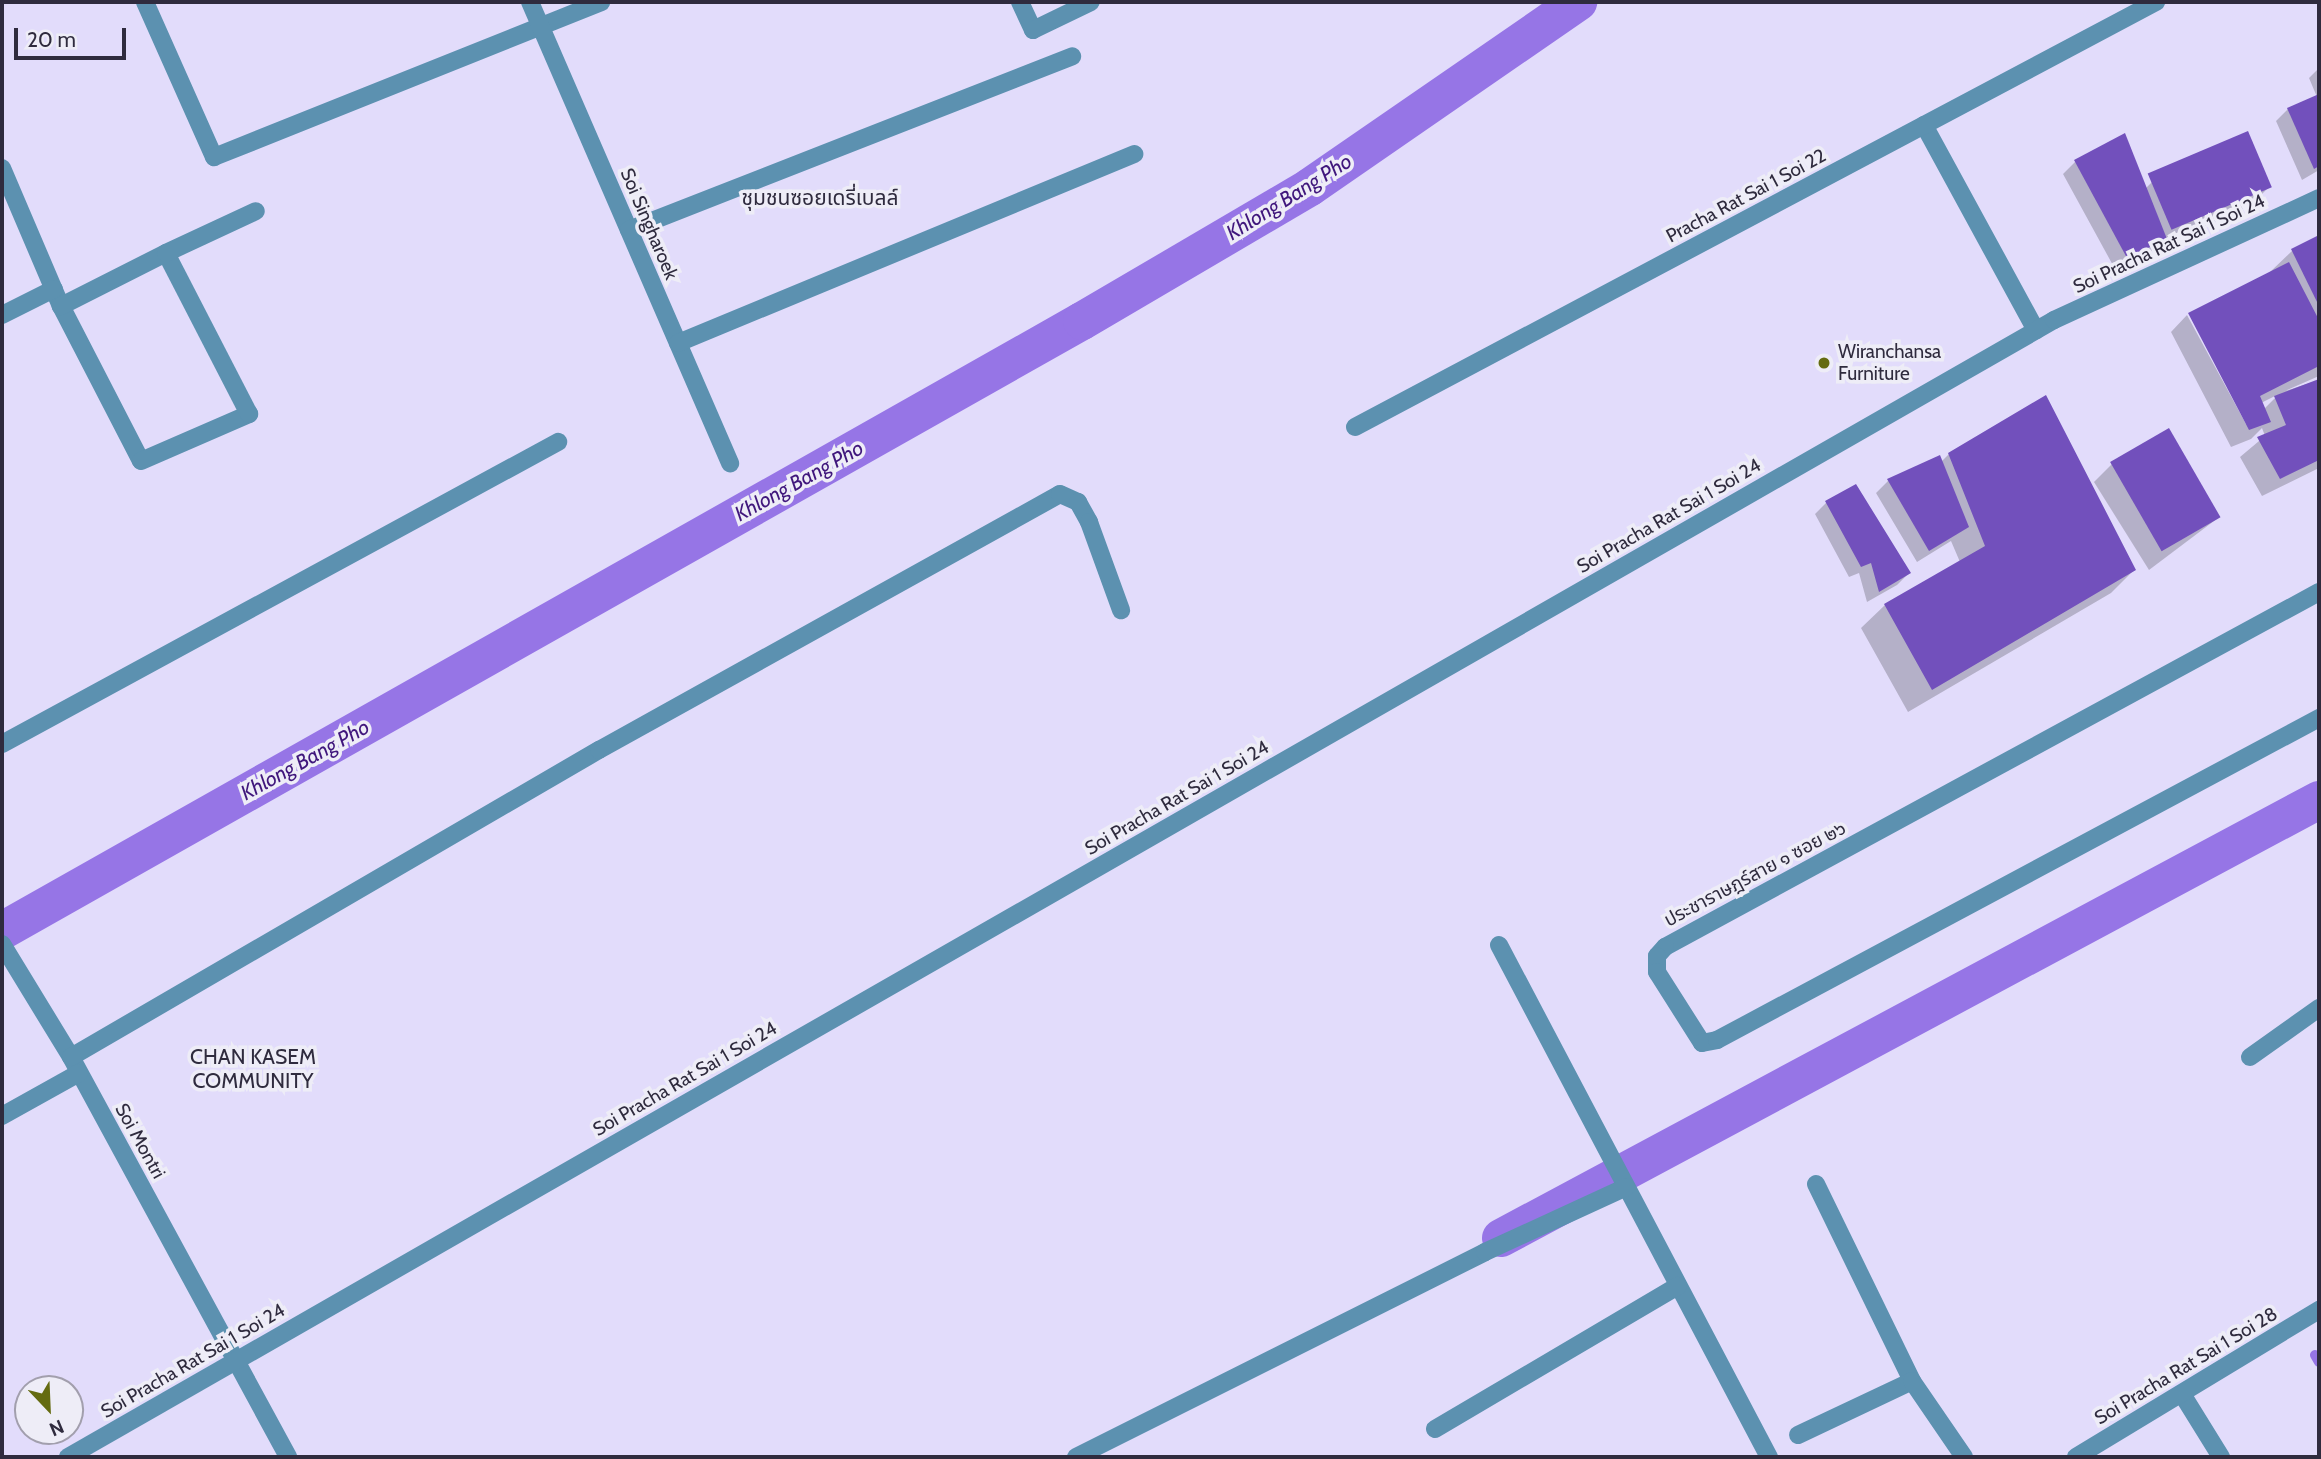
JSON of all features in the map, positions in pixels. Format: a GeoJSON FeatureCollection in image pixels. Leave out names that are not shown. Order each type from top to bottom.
{"type":"FeatureCollection","features":[{"type":"Feature","properties":{"kind":"street"},"geometry":{"type":"LineString","coordinates":[[145,2],[214,157],[601,2]]}},
{"type":"Feature","properties":{"kind":"street","name":"Soi Singharoek"},"geometry":{"type":"LineString","coordinates":[[530,2],[730,463]]}},
{"type":"Feature","properties":{"kind":"street"},"geometry":{"type":"LineString","coordinates":[[1020,2],[1033,30],[1091,2]]}},
{"type":"Feature","properties":{"kind":"street","name":"Pracha Rat Sai 1 Soi 22"},"geometry":{"type":"LineString","coordinates":[[1355,427],[2156,2]]}},
{"type":"Feature","properties":{"kind":"street"},"geometry":{"type":"LineString","coordinates":[[629,230],[1072,56]]}},
{"type":"Feature","properties":{"kind":"street"},"geometry":{"type":"LineString","coordinates":[[1924,125],[2036,330]]}},
{"type":"Feature","properties":{"kind":"street"},"geometry":{"type":"LineString","coordinates":[[677,343],[1134,154]]}},
{"type":"Feature","properties":{"kind":"street"},"geometry":{"type":"LineString","coordinates":[[2,168],[7,195],[141,461],[249,414],[166,253]]}},
{"type":"Feature","properties":{"kind":"street","name":"Soi Pracha Rat Sai 1 Soi 24"},"geometry":{"type":"LineString","coordinates":[[73,1456],[2036,330],[2319,198]]}},
{"type":"Feature","properties":{"kind":"street"},"geometry":{"type":"LineString","coordinates":[[2,315],[58,297],[166,253],[256,211]]}},
{"type":"Feature","properties":{"kind":"street"},"geometry":{"type":"LineString","coordinates":[[2,744],[558,442]]}},
{"type":"Feature","properties":{"kind":"street"},"geometry":{"type":"LineString","coordinates":[[2,1116],[75,1065],[599,750],[1060,494],[1078,502],[1089,522],[1121,610]]}},
{"type":"Feature","properties":{"kind":"street","name":"ประชาราษฎร์สาย ๑ ซอย ๒๖"},"geometry":{"type":"LineString","coordinates":[[2319,592],[1665,947],[1657,956],[1657,971],[1702,1043],[1717,1040],[2319,718]]}},
{"type":"Feature","properties":{"kind":"street","name":"Soi Montri"},"geometry":{"type":"LineString","coordinates":[[2,944],[15,971],[75,1065],[288,1457]]}},
{"type":"Feature","properties":{"kind":"street"},"geometry":{"type":"LineString","coordinates":[[1499,945],[1769,1457]]}},
{"type":"Feature","properties":{"kind":"street"},"geometry":{"type":"LineString","coordinates":[[2250,1057],[2319,1008]]}},
{"type":"Feature","properties":{"kind":"street"},"geometry":{"type":"LineString","coordinates":[[1076,1457],[1623,1181]]}},
{"type":"Feature","properties":{"kind":"street"},"geometry":{"type":"LineString","coordinates":[[1816,1184],[1912,1381],[1964,1457]]}},
{"type":"Feature","properties":{"kind":"street"},"geometry":{"type":"LineString","coordinates":[[1435,1429],[1678,1286]]}},
{"type":"Feature","properties":{"kind":"street","name":"Soi Pracha Rat Sai 1 Soi 28"},"geometry":{"type":"LineString","coordinates":[[2076,1457],[2319,1310]]}},
{"type":"Feature","properties":{"kind":"street"},"geometry":{"type":"LineString","coordinates":[[1798,1435],[1912,1381]]}},
{"type":"Feature","properties":{"kind":"street"},"geometry":{"type":"LineString","coordinates":[[2182,1394],[2221,1457]]}},
{"type":"Feature","properties":{"kind":"building"},"geometry":{"type":"Polygon","coordinates":[[[2319,94],[2319,166],[2314,169],[2287,108],[2319,94]]]}},
{"type":"Feature","properties":{"kind":"building"},"geometry":{"type":"Polygon","coordinates":[[[2248,131],[2272,187],[2171,230],[2148,174],[2248,131]]]}},
{"type":"Feature","properties":{"kind":"building"},"geometry":{"type":"Polygon","coordinates":[[[2125,133],[2167,239],[2127,258],[2074,160],[2125,133]]]}},
{"type":"Feature","properties":{"kind":"building"},"geometry":{"type":"Polygon","coordinates":[[[2319,235],[2319,306],[2291,249],[2319,235]]]}},
{"type":"Feature","properties":{"kind":"building"},"geometry":{"type":"Polygon","coordinates":[[[2289,262],[2319,320],[2319,366],[2260,396],[2271,422],[2249,430],[2188,313],[2289,262]]]}},
{"type":"Feature","properties":{"kind":"building"},"geometry":{"type":"Polygon","coordinates":[[[2319,379],[2319,460],[2280,479],[2257,437],[2286,425],[2274,396],[2319,379]]]}},
{"type":"Feature","properties":{"kind":"building"},"geometry":{"type":"Polygon","coordinates":[[[2046,395],[2136,570],[1932,690],[1884,604],[1985,546],[1948,453],[2046,395]]]}},
{"type":"Feature","properties":{"kind":"building"},"geometry":{"type":"Polygon","coordinates":[[[2169,428],[2220,517],[2162,551],[2110,462],[2169,428]]]}},
{"type":"Feature","properties":{"kind":"building"},"geometry":{"type":"Polygon","coordinates":[[[1940,455],[1969,527],[1929,551],[1887,479],[1940,455]]]}},
{"type":"Feature","properties":{"kind":"building"},"geometry":{"type":"Polygon","coordinates":[[[1856,484],[1911,573],[1879,592],[1871,563],[1861,567],[1825,501],[1856,484]]]}},
{"type":"Feature","properties":{"kind":"waterway","name":"Khlong Bang Pho"},"geometry":{"type":"LineString","coordinates":[[2,931],[1082,321],[1310,187],[1578,2]]}},
{"type":"Feature","properties":{"kind":"waterway"},"geometry":{"type":"LineString","coordinates":[[1501,1238],[2319,800]]}},
{"type":"Feature","properties":{"kind":"waterway"},"geometry":{"type":"LineString","coordinates":[[2315,1355],[2319,1362]]}},
{"type":"Feature","properties":{"kind":"place","name":"Wiranchansa Furniture"},"geometry":{"type":"Point","coordinates":[1824,363]}},
{"type":"Feature","properties":{"kind":"district","name":"ชุมชนซอยเดรี่เบลล์"},"geometry":{"type":"Point","coordinates":[820,198]}},
{"type":"Feature","properties":{"kind":"district","name":"CHAN KASEM COMMUNITY"},"geometry":{"type":"Point","coordinates":[253,1069]}}]}
